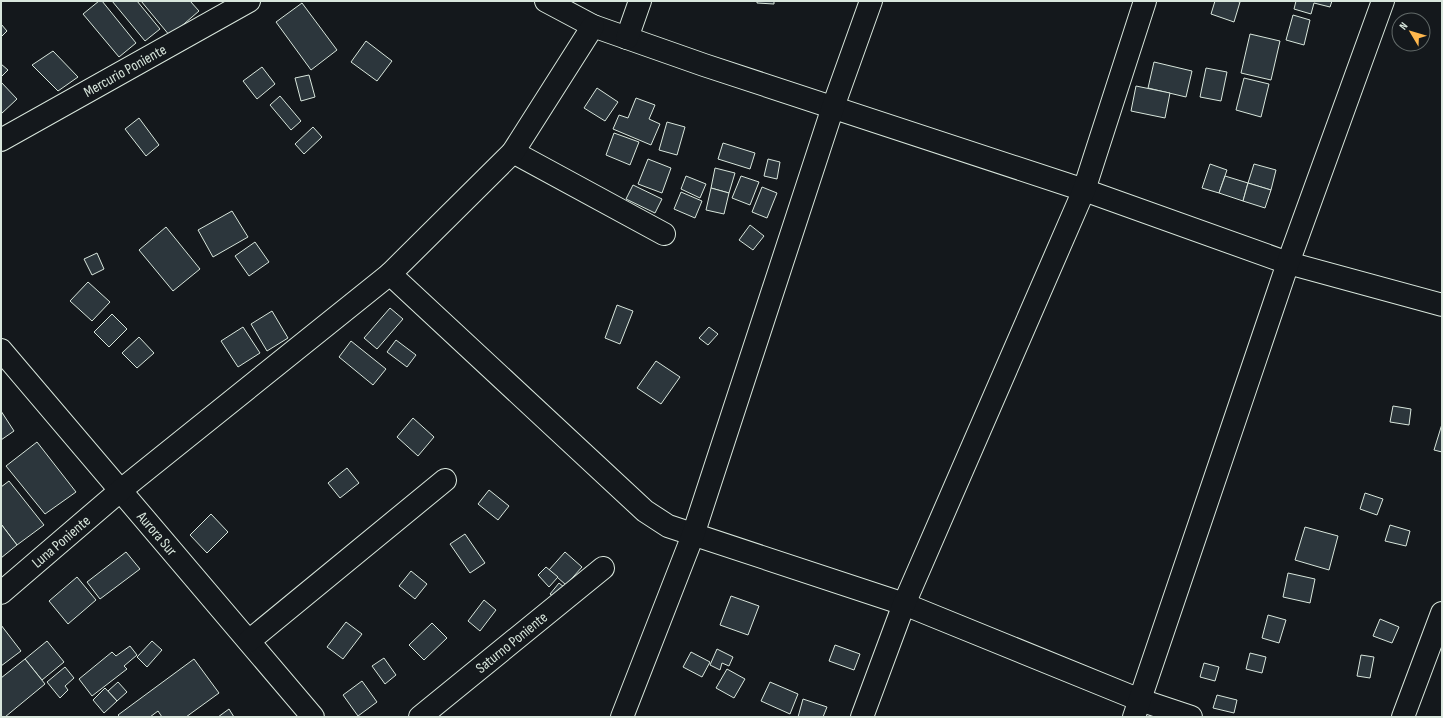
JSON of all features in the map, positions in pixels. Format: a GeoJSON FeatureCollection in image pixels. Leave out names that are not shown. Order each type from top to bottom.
{"type":"FeatureCollection","features":[{"type":"Feature","properties":{"kind":"street","name":"Mercurio Poniente"},"geometry":{"type":"LineString","coordinates":[[1,140],[249,1]]}},
{"type":"Feature","properties":{"kind":"street"},"geometry":{"type":"LineString","coordinates":[[546,1],[593,26],[704,65],[1084,190],[1288,263],[1442,305]]}},
{"type":"Feature","properties":{"kind":"street"},"geometry":{"type":"LineString","coordinates":[[627,38],[640,1]]}},
{"type":"Feature","properties":{"kind":"street"},"geometry":{"type":"LineString","coordinates":[[622,717],[693,535],[833,107],[870,1]]}},
{"type":"Feature","properties":{"kind":"street"},"geometry":{"type":"LineString","coordinates":[[862,717],[904,604],[1084,190],[1145,1]]}},
{"type":"Feature","properties":{"kind":"street"},"geometry":{"type":"LineString","coordinates":[[1137,709],[1288,263],[1383,1]]}},
{"type":"Feature","properties":{"kind":"street","name":"Luna Poniente"},"geometry":{"type":"LineString","coordinates":[[1,594],[120,490],[390,274],[513,152],[593,26]]}},
{"type":"Feature","properties":{"kind":"street"},"geometry":{"type":"LineString","coordinates":[[513,152],[664,234]]}},
{"type":"Feature","properties":{"kind":"street"},"geometry":{"type":"LineString","coordinates":[[390,274],[645,511],[668,526],[904,604],[1137,709],[1191,717]]}},
{"type":"Feature","properties":{"kind":"street","name":"Aurora Sur"},"geometry":{"type":"LineString","coordinates":[[1,350],[313,717]]}},
{"type":"Feature","properties":{"kind":"street"},"geometry":{"type":"LineString","coordinates":[[248,641],[445,480]]}},
{"type":"Feature","properties":{"kind":"street","name":"Saturno Poniente"},"geometry":{"type":"LineString","coordinates":[[420,717],[603,568]]}},
{"type":"Feature","properties":{"kind":"street"},"geometry":{"type":"LineString","coordinates":[[1403,717],[1442,612]]}},
{"type":"Feature","properties":{"kind":"building"},"geometry":{"type":"Polygon","coordinates":[[[99,1],[102,1],[136,43],[119,57],[83,14],[99,1]]]}},
{"type":"Feature","properties":{"kind":"building"},"geometry":{"type":"Polygon","coordinates":[[[112,1],[137,1],[160,29],[145,41],[112,1]]]}},
{"type":"Feature","properties":{"kind":"building"},"geometry":{"type":"Polygon","coordinates":[[[141,1],[190,1],[199,11],[170,36],[141,1]]]}},
{"type":"Feature","properties":{"kind":"building"},"geometry":{"type":"Polygon","coordinates":[[[757,1],[774,1],[774,4],[757,3],[757,1]]]}},
{"type":"Feature","properties":{"kind":"building"},"geometry":{"type":"Polygon","coordinates":[[[1215,1],[1240,2],[1234,22],[1211,14],[1215,1]]]}},
{"type":"Feature","properties":{"kind":"building"},"geometry":{"type":"Polygon","coordinates":[[[1296,1],[1332,1],[1330,7],[1314,3],[1311,14],[1294,9],[1296,1]]]}},
{"type":"Feature","properties":{"kind":"building"},"geometry":{"type":"Polygon","coordinates":[[[302,3],[337,50],[311,70],[276,22],[302,3]]]}},
{"type":"Feature","properties":{"kind":"building"},"geometry":{"type":"Polygon","coordinates":[[[1293,15],[1310,20],[1304,45],[1286,40],[1293,15]]]}},
{"type":"Feature","properties":{"kind":"building"},"geometry":{"type":"Polygon","coordinates":[[[1,24],[7,31],[1,37],[1,24]]]}},
{"type":"Feature","properties":{"kind":"building"},"geometry":{"type":"Polygon","coordinates":[[[1250,34],[1280,41],[1271,80],[1241,73],[1250,34]]]}},
{"type":"Feature","properties":{"kind":"building"},"geometry":{"type":"Polygon","coordinates":[[[366,41],[392,61],[377,81],[351,62],[366,41]]]}},
{"type":"Feature","properties":{"kind":"building"},"geometry":{"type":"Polygon","coordinates":[[[53,51],[78,77],[58,91],[32,65],[53,51]]]}},
{"type":"Feature","properties":{"kind":"building"},"geometry":{"type":"Polygon","coordinates":[[[1154,62],[1192,71],[1186,97],[1148,88],[1154,62]]]}},
{"type":"Feature","properties":{"kind":"building"},"geometry":{"type":"Polygon","coordinates":[[[1,64],[8,70],[1,77],[1,64]]]}},
{"type":"Feature","properties":{"kind":"building"},"geometry":{"type":"Polygon","coordinates":[[[262,67],[275,84],[257,99],[243,81],[262,67]]]}},
{"type":"Feature","properties":{"kind":"building"},"geometry":{"type":"Polygon","coordinates":[[[1206,68],[1227,72],[1221,101],[1200,97],[1206,68]]]}},
{"type":"Feature","properties":{"kind":"building"},"geometry":{"type":"Polygon","coordinates":[[[309,75],[315,97],[301,101],[295,78],[309,75]]]}},
{"type":"Feature","properties":{"kind":"building"},"geometry":{"type":"Polygon","coordinates":[[[1244,78],[1269,84],[1261,117],[1236,110],[1244,78]]]}},
{"type":"Feature","properties":{"kind":"building"},"geometry":{"type":"Polygon","coordinates":[[[1,82],[17,99],[1,114],[1,82]]]}},
{"type":"Feature","properties":{"kind":"building"},"geometry":{"type":"Polygon","coordinates":[[[1136,86],[1170,93],[1165,118],[1131,111],[1136,86]]]}},
{"type":"Feature","properties":{"kind":"building"},"geometry":{"type":"Polygon","coordinates":[[[597,88],[618,102],[605,121],[584,108],[597,88]]]}},
{"type":"Feature","properties":{"kind":"building"},"geometry":{"type":"Polygon","coordinates":[[[280,96],[301,121],[291,130],[270,105],[280,96]]]}},
{"type":"Feature","properties":{"kind":"building"},"geometry":{"type":"Polygon","coordinates":[[[636,98],[655,105],[649,119],[660,124],[651,145],[613,129],[619,115],[628,118],[636,98]]]}},
{"type":"Feature","properties":{"kind":"building"},"geometry":{"type":"Polygon","coordinates":[[[139,118],[159,145],[146,156],[125,129],[139,118]]]}},
{"type":"Feature","properties":{"kind":"building"},"geometry":{"type":"Polygon","coordinates":[[[667,122],[685,127],[677,155],[659,150],[667,122]]]}},
{"type":"Feature","properties":{"kind":"building"},"geometry":{"type":"Polygon","coordinates":[[[313,127],[322,137],[304,154],[295,144],[313,127]]]}},
{"type":"Feature","properties":{"kind":"building"},"geometry":{"type":"Polygon","coordinates":[[[614,133],[639,142],[630,165],[606,155],[614,133]]]}},
{"type":"Feature","properties":{"kind":"building"},"geometry":{"type":"Polygon","coordinates":[[[723,143],[755,153],[750,169],[718,159],[723,143]]]}},
{"type":"Feature","properties":{"kind":"building"},"geometry":{"type":"Polygon","coordinates":[[[648,159],[671,168],[662,193],[638,184],[648,159]]]}},
{"type":"Feature","properties":{"kind":"building"},"geometry":{"type":"Polygon","coordinates":[[[768,159],[780,162],[777,179],[764,176],[768,159]]]}},
{"type":"Feature","properties":{"kind":"building"},"geometry":{"type":"Polygon","coordinates":[[[1210,164],[1227,170],[1219,193],[1202,188],[1210,164]]]}},
{"type":"Feature","properties":{"kind":"building"},"geometry":{"type":"Polygon","coordinates":[[[1254,164],[1276,170],[1271,190],[1248,183],[1254,164]]]}},
{"type":"Feature","properties":{"kind":"building"},"geometry":{"type":"Polygon","coordinates":[[[715,168],[735,173],[729,193],[711,188],[715,168]]]}},
{"type":"Feature","properties":{"kind":"building"},"geometry":{"type":"Polygon","coordinates":[[[686,176],[706,184],[700,198],[681,189],[686,176]]]}},
{"type":"Feature","properties":{"kind":"building"},"geometry":{"type":"Polygon","coordinates":[[[741,176],[759,182],[750,205],[732,198],[741,176]]]}},
{"type":"Feature","properties":{"kind":"building"},"geometry":{"type":"Polygon","coordinates":[[[1225,176],[1248,183],[1243,201],[1219,193],[1225,176]]]}},
{"type":"Feature","properties":{"kind":"building"},"geometry":{"type":"Polygon","coordinates":[[[1248,183],[1271,190],[1265,208],[1243,201],[1248,183]]]}},
{"type":"Feature","properties":{"kind":"building"},"geometry":{"type":"Polygon","coordinates":[[[633,185],[662,199],[655,213],[626,199],[633,185]]]}},
{"type":"Feature","properties":{"kind":"building"},"geometry":{"type":"Polygon","coordinates":[[[762,187],[777,193],[767,218],[752,212],[762,187]]]}},
{"type":"Feature","properties":{"kind":"building"},"geometry":{"type":"Polygon","coordinates":[[[711,188],[729,193],[724,214],[706,210],[711,188]]]}},
{"type":"Feature","properties":{"kind":"building"},"geometry":{"type":"Polygon","coordinates":[[[681,192],[702,201],[695,218],[674,209],[681,192]]]}},
{"type":"Feature","properties":{"kind":"building"},"geometry":{"type":"Polygon","coordinates":[[[232,211],[248,237],[213,257],[198,230],[232,211]]]}},
{"type":"Feature","properties":{"kind":"building"},"geometry":{"type":"Polygon","coordinates":[[[750,225],[764,236],[753,250],[739,240],[750,225]]]}},
{"type":"Feature","properties":{"kind":"building"},"geometry":{"type":"Polygon","coordinates":[[[166,227],[200,269],[173,291],[139,250],[166,227]]]}},
{"type":"Feature","properties":{"kind":"building"},"geometry":{"type":"Polygon","coordinates":[[[255,242],[269,262],[249,276],[235,256],[255,242]]]}},
{"type":"Feature","properties":{"kind":"building"},"geometry":{"type":"Polygon","coordinates":[[[97,253],[104,269],[92,275],[84,259],[97,253]]]}},
{"type":"Feature","properties":{"kind":"building"},"geometry":{"type":"Polygon","coordinates":[[[88,282],[110,302],[92,321],[70,301],[88,282]]]}},
{"type":"Feature","properties":{"kind":"building"},"geometry":{"type":"Polygon","coordinates":[[[617,305],[633,311],[620,344],[605,338],[617,305]]]}},
{"type":"Feature","properties":{"kind":"building"},"geometry":{"type":"Polygon","coordinates":[[[390,308],[403,319],[377,349],[364,338],[390,308]]]}},
{"type":"Feature","properties":{"kind":"building"},"geometry":{"type":"Polygon","coordinates":[[[272,311],[288,338],[267,351],[251,324],[272,311]]]}},
{"type":"Feature","properties":{"kind":"building"},"geometry":{"type":"Polygon","coordinates":[[[112,314],[127,329],[109,347],[94,332],[112,314]]]}},
{"type":"Feature","properties":{"kind":"building"},"geometry":{"type":"Polygon","coordinates":[[[243,327],[260,353],[238,367],[221,341],[243,327]]]}},
{"type":"Feature","properties":{"kind":"building"},"geometry":{"type":"Polygon","coordinates":[[[709,327],[718,334],[708,345],[699,338],[709,327]]]}},
{"type":"Feature","properties":{"kind":"building"},"geometry":{"type":"Polygon","coordinates":[[[139,337],[154,353],[137,368],[122,353],[139,337]]]}},
{"type":"Feature","properties":{"kind":"building"},"geometry":{"type":"Polygon","coordinates":[[[396,340],[416,355],[407,367],[387,352],[396,340]]]}},
{"type":"Feature","properties":{"kind":"building"},"geometry":{"type":"Polygon","coordinates":[[[351,341],[386,369],[373,385],[339,357],[351,341]]]}},
{"type":"Feature","properties":{"kind":"building"},"geometry":{"type":"Polygon","coordinates":[[[656,361],[680,377],[661,404],[637,388],[656,361]]]}},
{"type":"Feature","properties":{"kind":"building"},"geometry":{"type":"Polygon","coordinates":[[[1393,406],[1411,409],[1409,425],[1390,422],[1393,406]]]}},
{"type":"Feature","properties":{"kind":"building"},"geometry":{"type":"Polygon","coordinates":[[[1,411],[14,431],[1,440],[1,411]]]}},
{"type":"Feature","properties":{"kind":"building"},"geometry":{"type":"Polygon","coordinates":[[[413,418],[434,437],[418,456],[397,437],[413,418]]]}},
{"type":"Feature","properties":{"kind":"building"},"geometry":{"type":"Polygon","coordinates":[[[1442,424],[1442,452],[1434,450],[1442,424]]]}},
{"type":"Feature","properties":{"kind":"building"},"geometry":{"type":"Polygon","coordinates":[[[37,442],[76,492],[45,514],[6,466],[37,442]]]}},
{"type":"Feature","properties":{"kind":"building"},"geometry":{"type":"Polygon","coordinates":[[[347,468],[359,483],[340,498],[328,483],[347,468]]]}},
{"type":"Feature","properties":{"kind":"building"},"geometry":{"type":"Polygon","coordinates":[[[9,481],[44,525],[17,545],[1,524],[1,487],[9,481]]]}},
{"type":"Feature","properties":{"kind":"building"},"geometry":{"type":"Polygon","coordinates":[[[489,490],[509,506],[498,520],[478,504],[489,490]]]}},
{"type":"Feature","properties":{"kind":"building"},"geometry":{"type":"Polygon","coordinates":[[[1365,493],[1383,499],[1377,515],[1360,509],[1365,493]]]}},
{"type":"Feature","properties":{"kind":"building"},"geometry":{"type":"Polygon","coordinates":[[[211,514],[228,532],[207,553],[190,535],[211,514]]]}},
{"type":"Feature","properties":{"kind":"building"},"geometry":{"type":"Polygon","coordinates":[[[1,524],[17,545],[1,558],[1,524]]]}},
{"type":"Feature","properties":{"kind":"building"},"geometry":{"type":"Polygon","coordinates":[[[1390,525],[1410,531],[1406,546],[1385,541],[1390,525]]]}},
{"type":"Feature","properties":{"kind":"building"},"geometry":{"type":"Polygon","coordinates":[[[1305,527],[1338,536],[1329,570],[1295,560],[1305,527]]]}},
{"type":"Feature","properties":{"kind":"building"},"geometry":{"type":"Polygon","coordinates":[[[465,534],[485,563],[470,573],[450,544],[465,534]]]}},
{"type":"Feature","properties":{"kind":"building"},"geometry":{"type":"Polygon","coordinates":[[[126,552],[140,569],[100,599],[87,582],[126,552]]]}},
{"type":"Feature","properties":{"kind":"building"},"geometry":{"type":"Polygon","coordinates":[[[565,552],[582,567],[566,585],[549,570],[565,552]]]}},
{"type":"Feature","properties":{"kind":"building"},"geometry":{"type":"Polygon","coordinates":[[[546,567],[558,577],[549,587],[538,575],[546,567]]]}},
{"type":"Feature","properties":{"kind":"building"},"geometry":{"type":"Polygon","coordinates":[[[411,571],[427,584],[415,599],[399,586],[411,571]]]}},
{"type":"Feature","properties":{"kind":"building"},"geometry":{"type":"Polygon","coordinates":[[[1288,573],[1315,579],[1310,603],[1283,597],[1288,573]]]}},
{"type":"Feature","properties":{"kind":"building"},"geometry":{"type":"Polygon","coordinates":[[[77,577],[96,600],[68,624],[49,601],[77,577]]]}},
{"type":"Feature","properties":{"kind":"building"},"geometry":{"type":"Polygon","coordinates":[[[559,583],[564,587],[556,598],[550,594],[559,583]]]}},
{"type":"Feature","properties":{"kind":"building"},"geometry":{"type":"Polygon","coordinates":[[[731,596],[759,606],[748,635],[720,625],[731,596]]]}},
{"type":"Feature","properties":{"kind":"building"},"geometry":{"type":"Polygon","coordinates":[[[484,600],[496,610],[480,631],[468,621],[484,600]]]}},
{"type":"Feature","properties":{"kind":"building"},"geometry":{"type":"Polygon","coordinates":[[[1268,615],[1286,620],[1279,643],[1262,638],[1268,615]]]}},
{"type":"Feature","properties":{"kind":"building"},"geometry":{"type":"Polygon","coordinates":[[[1380,619],[1399,627],[1392,643],[1373,636],[1380,619]]]}},
{"type":"Feature","properties":{"kind":"building"},"geometry":{"type":"Polygon","coordinates":[[[346,622],[362,634],[343,659],[327,647],[346,622]]]}},
{"type":"Feature","properties":{"kind":"building"},"geometry":{"type":"Polygon","coordinates":[[[432,623],[447,638],[424,660],[409,645],[432,623]]]}},
{"type":"Feature","properties":{"kind":"building"},"geometry":{"type":"Polygon","coordinates":[[[1,625],[21,651],[1,666],[1,625]]]}},
{"type":"Feature","properties":{"kind":"building"},"geometry":{"type":"Polygon","coordinates":[[[47,641],[64,662],[42,680],[25,659],[47,641]]]}},
{"type":"Feature","properties":{"kind":"building"},"geometry":{"type":"Polygon","coordinates":[[[152,641],[162,650],[147,667],[137,657],[152,641]]]}},
{"type":"Feature","properties":{"kind":"building"},"geometry":{"type":"Polygon","coordinates":[[[835,645],[860,654],[854,670],[829,661],[835,645]]]}},
{"type":"Feature","properties":{"kind":"building"},"geometry":{"type":"Polygon","coordinates":[[[130,646],[137,655],[124,666],[127,669],[92,696],[79,679],[112,652],[116,656],[130,646]]]}},
{"type":"Feature","properties":{"kind":"building"},"geometry":{"type":"Polygon","coordinates":[[[717,649],[733,657],[729,666],[722,663],[720,670],[710,665],[717,649]]]}},
{"type":"Feature","properties":{"kind":"building"},"geometry":{"type":"Polygon","coordinates":[[[691,652],[710,662],[702,677],[683,667],[691,652]]]}},
{"type":"Feature","properties":{"kind":"building"},"geometry":{"type":"Polygon","coordinates":[[[1250,653],[1266,657],[1262,673],[1246,669],[1250,653]]]}},
{"type":"Feature","properties":{"kind":"building"},"geometry":{"type":"Polygon","coordinates":[[[1361,655],[1374,657],[1370,678],[1357,676],[1361,655]]]}},
{"type":"Feature","properties":{"kind":"building"},"geometry":{"type":"Polygon","coordinates":[[[384,658],[396,675],[385,684],[372,666],[384,658]]]}},
{"type":"Feature","properties":{"kind":"building"},"geometry":{"type":"Polygon","coordinates":[[[25,659],[45,684],[5,717],[1,717],[1,678],[25,659]]]}},
{"type":"Feature","properties":{"kind":"building"},"geometry":{"type":"Polygon","coordinates":[[[194,659],[219,693],[186,717],[162,717],[158,711],[150,717],[120,717],[118,715],[194,659]]]}},
{"type":"Feature","properties":{"kind":"building"},"geometry":{"type":"Polygon","coordinates":[[[1204,663],[1219,667],[1215,681],[1200,677],[1204,663]]]}},
{"type":"Feature","properties":{"kind":"building"},"geometry":{"type":"Polygon","coordinates":[[[65,667],[74,678],[65,686],[68,690],[60,698],[47,682],[65,667]]]}},
{"type":"Feature","properties":{"kind":"building"},"geometry":{"type":"Polygon","coordinates":[[[727,669],[745,679],[734,698],[716,688],[727,669]]]}},
{"type":"Feature","properties":{"kind":"building"},"geometry":{"type":"Polygon","coordinates":[[[362,681],[377,702],[358,716],[343,695],[362,681]]]}},
{"type":"Feature","properties":{"kind":"building"},"geometry":{"type":"Polygon","coordinates":[[[118,682],[127,692],[117,701],[108,691],[118,682]]]}},
{"type":"Feature","properties":{"kind":"building"},"geometry":{"type":"Polygon","coordinates":[[[770,682],[798,694],[790,714],[761,701],[770,682]]]}},
{"type":"Feature","properties":{"kind":"building"},"geometry":{"type":"Polygon","coordinates":[[[105,688],[117,701],[104,713],[93,700],[105,688]]]}},
{"type":"Feature","properties":{"kind":"building"},"geometry":{"type":"Polygon","coordinates":[[[1217,695],[1237,700],[1234,713],[1213,708],[1217,695]]]}},
{"type":"Feature","properties":{"kind":"building"},"geometry":{"type":"Polygon","coordinates":[[[803,699],[827,707],[823,717],[798,717],[803,699]]]}},
{"type":"Feature","properties":{"kind":"building"},"geometry":{"type":"Polygon","coordinates":[[[229,709],[234,717],[218,717],[229,709]]]}}]}
